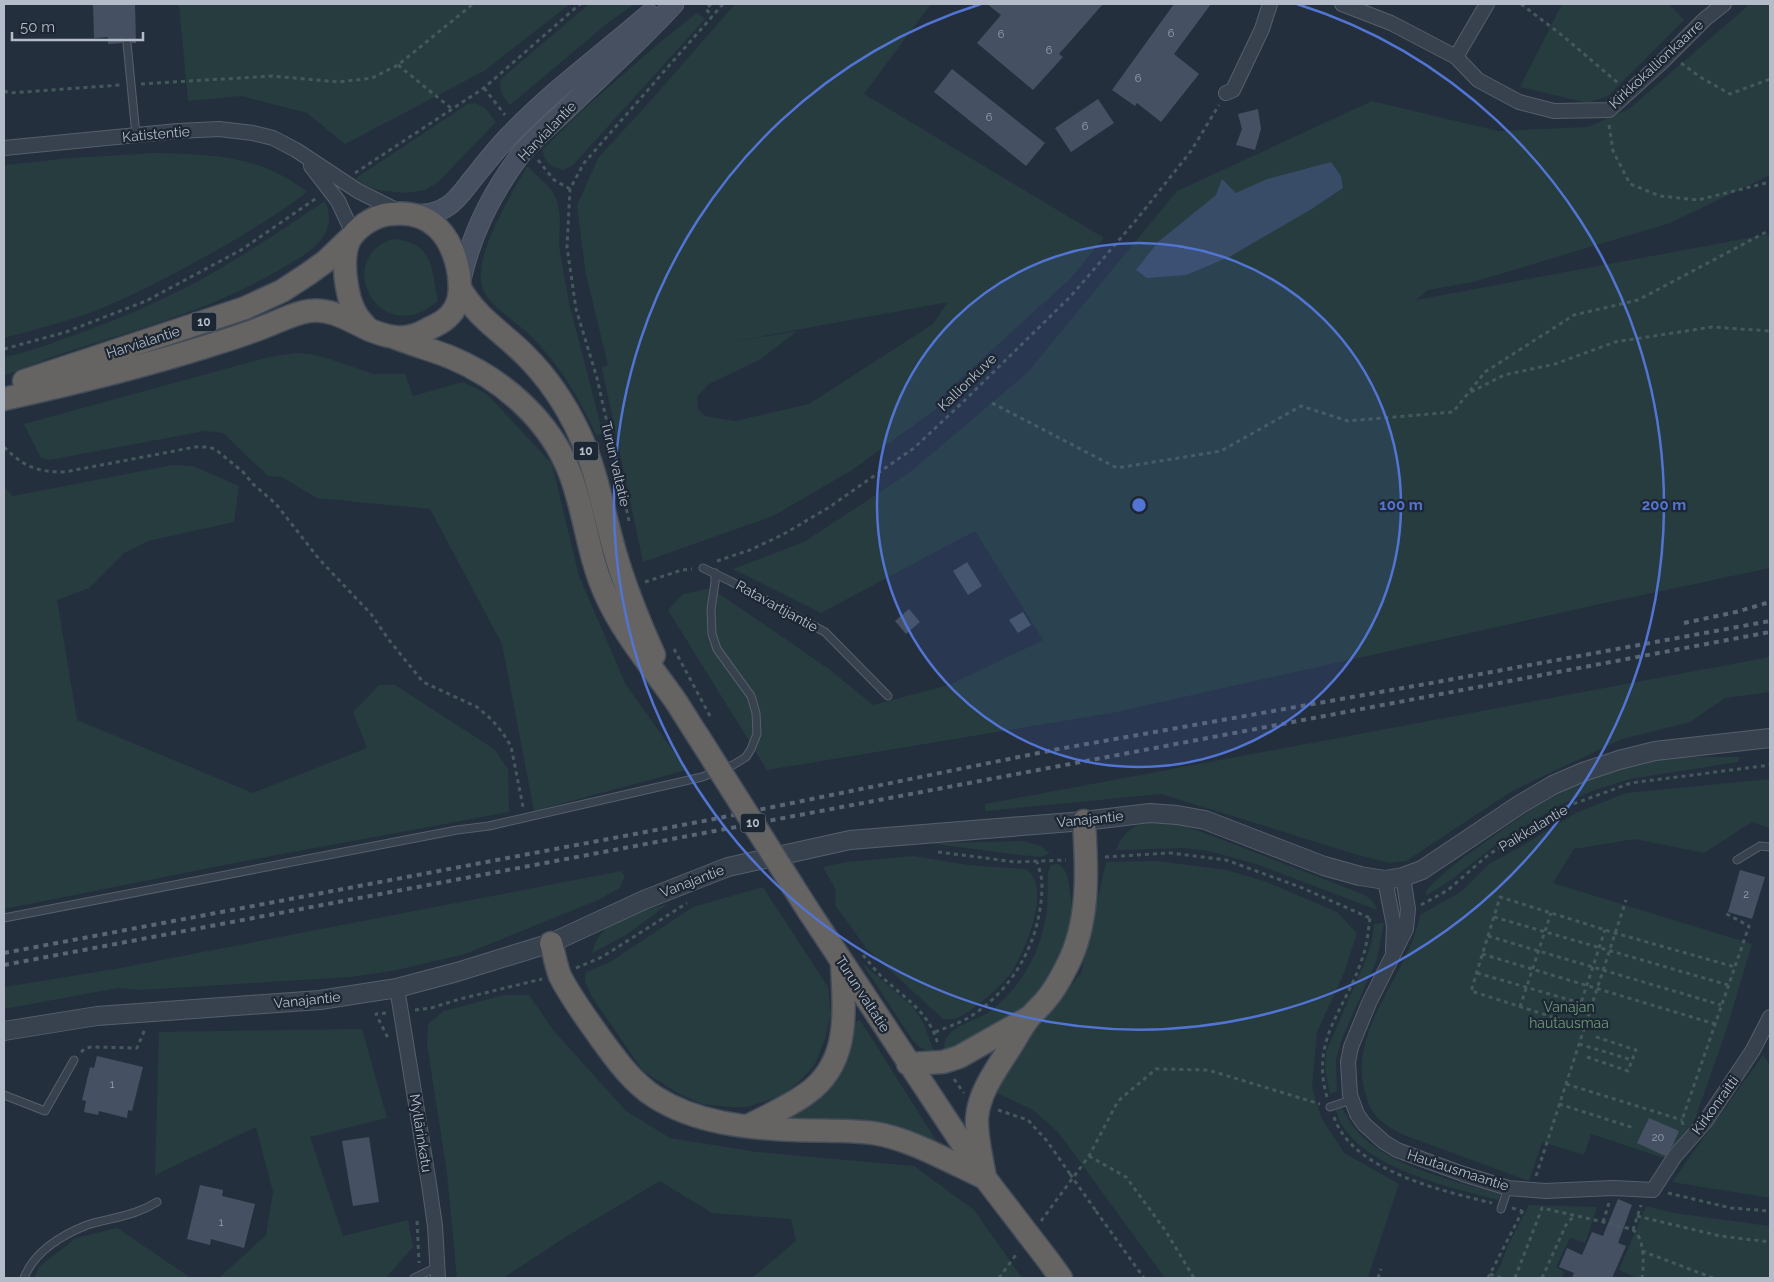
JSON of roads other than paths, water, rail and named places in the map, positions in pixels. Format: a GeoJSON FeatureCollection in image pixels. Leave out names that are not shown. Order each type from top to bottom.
{"type":"FeatureCollection","features":[{"type":"Feature","properties":{"kind":"highway","name":"10"},"geometry":{"type":"LineString","coordinates":[[352,236],[366,223],[378,217],[406,213],[425,218],[437,226],[446,237],[456,260],[460,286],[456,307],[444,320],[415,335],[395,338],[368,329]]}},
{"type":"Feature","properties":{"kind":"highway"},"geometry":{"type":"LineString","coordinates":[[352,236],[346,258],[346,280],[351,303],[357,316],[368,329]]}},
{"type":"Feature","properties":{"kind":"highway","name":"Harvialantie"},"geometry":{"type":"LineString","coordinates":[[4,387],[245,308],[282,291],[308,274],[326,261],[352,236]]}},
{"type":"Feature","properties":{"kind":"highway","name":"Turun valtatie"},"geometry":{"type":"LineString","coordinates":[[460,286],[468,302],[478,314],[526,356],[547,379],[579,433],[593,470],[618,560],[632,601],[677,702]]}},
{"type":"Feature","properties":{"kind":"highway","name":"Harvialantie"},"geometry":{"type":"LineString","coordinates":[[4,399],[142,365],[207,346],[264,327],[298,313],[310,311],[325,312],[342,316],[368,329]]}},
{"type":"Feature","properties":{"kind":"highway","name":"Turun valtatie"},"geometry":{"type":"LineString","coordinates":[[395,338],[450,357],[487,377],[511,393],[547,430],[563,456],[572,476],[592,556],[605,593],[634,644],[677,702],[808,910],[852,958],[908,1064],[985,1178],[1029,1223],[1048,1260],[1061,1278]]}},
{"type":"Feature","properties":{"kind":"highway"},"geometry":{"type":"LineString","coordinates":[[985,1178],[978,1137],[977,1119],[979,1107],[991,1078],[1029,1017],[1058,984],[1075,947],[1084,906],[1087,859],[1084,821]]}},
{"type":"Feature","properties":{"kind":"highway"},"geometry":{"type":"LineString","coordinates":[[551,943],[560,974],[586,1018],[619,1064],[654,1096],[671,1106],[704,1118],[748,1126],[875,1133],[906,1142],[985,1178]]}},
{"type":"Feature","properties":{"kind":"highway"},"geometry":{"type":"LineString","coordinates":[[748,1126],[807,1094],[825,1077],[837,1055],[842,1040],[852,958]]}},
{"type":"Feature","properties":{"kind":"highway"},"geometry":{"type":"LineString","coordinates":[[908,1064],[943,1062],[959,1056],[1029,1017]]}},
{"type":"Feature","properties":{"kind":"main road","name":"Harvialantie"},"geometry":{"type":"LineString","coordinates":[[406,213],[427,215],[449,206],[510,135],[530,115],[662,4]]}},
{"type":"Feature","properties":{"kind":"main road","name":"Harvialantie"},"geometry":{"type":"LineString","coordinates":[[460,286],[471,243],[483,216],[499,187],[522,153],[630,50],[674,4]]}},
{"type":"Feature","properties":{"kind":"street"},"geometry":{"type":"LineString","coordinates":[[1226,93],[1232,90],[1262,29],[1270,4]]}},
{"type":"Feature","properties":{"kind":"street","name":"Kirkkokallionkaarre"},"geometry":{"type":"LineString","coordinates":[[1342,4],[1392,23],[1456,57],[1478,80],[1519,102],[1554,111],[1608,110],[1670,54],[1705,19],[1724,4]]}},
{"type":"Feature","properties":{"kind":"street"},"geometry":{"type":"LineString","coordinates":[[1456,57],[1486,4]]}},
{"type":"Feature","properties":{"kind":"street","name":"Katistentie"},"geometry":{"type":"LineString","coordinates":[[4,148],[219,129],[273,138],[358,191],[406,213]]}},
{"type":"Feature","properties":{"kind":"street","name":"Katistentie"},"geometry":{"type":"LineString","coordinates":[[303,155],[338,201],[352,231],[352,236]]}},
{"type":"Feature","properties":{"kind":"street","name":"Paikkalantie"},"geometry":{"type":"LineString","coordinates":[[1385,880],[1403,877],[1422,870],[1519,805],[1553,785],[1583,772],[1656,751],[1770,738]]}},
{"type":"Feature","properties":{"kind":"street","name":"Vanajantie"},"geometry":{"type":"LineString","coordinates":[[4,1031],[97,1016],[320,1000],[397,988],[551,943],[644,900],[728,867],[850,840],[1084,821],[1150,813],[1177,815],[1205,820],[1324,866],[1360,876],[1385,880]]}},
{"type":"Feature","properties":{"kind":"street","name":"Hautausmaantie"},"geometry":{"type":"LineString","coordinates":[[1403,877],[1408,908],[1406,929],[1369,1002],[1351,1047],[1348,1062],[1351,1100],[1364,1124],[1384,1142],[1397,1150],[1508,1188],[1569,1191],[1613,1188],[1653,1190]]}},
{"type":"Feature","properties":{"kind":"street","name":"Hautausmaantie"},"geometry":{"type":"LineString","coordinates":[[1385,880],[1395,935],[1393,955]]}},
{"type":"Feature","properties":{"kind":"street","name":"Myllärinkatu"},"geometry":{"type":"LineString","coordinates":[[397,988],[435,1226],[437,1273]]}},
{"type":"Feature","properties":{"kind":"street","name":"Kirkonraitti"},"geometry":{"type":"LineString","coordinates":[[1653,1190],[1675,1156],[1705,1122],[1748,1058],[1770,1018]]}},
{"type":"Feature","properties":{"kind":"lane"},"geometry":{"type":"LineString","coordinates":[[127,43],[136,135]]}},
{"type":"Feature","properties":{"kind":"lane","name":"Ratavartijantie"},"geometry":{"type":"LineString","coordinates":[[703,568],[825,632],[888,696]]}},
{"type":"Feature","properties":{"kind":"lane"},"geometry":{"type":"LineString","coordinates":[[4,918],[457,830],[489,826],[702,777],[742,761],[749,753],[757,734],[756,713],[751,696],[717,649],[712,634],[710,609],[715,574]]}},
{"type":"Feature","properties":{"kind":"lane"},"geometry":{"type":"LineString","coordinates":[[1737,860],[1760,846],[1770,847]]}},
{"type":"Feature","properties":{"kind":"lane"},"geometry":{"type":"LineString","coordinates":[[4,1094],[44,1111],[74,1060]]}},
{"type":"Feature","properties":{"kind":"lane"},"geometry":{"type":"LineString","coordinates":[[1330,1107],[1351,1100]]}},
{"type":"Feature","properties":{"kind":"lane"},"geometry":{"type":"LineString","coordinates":[[1501,1207],[1508,1188]]}},
{"type":"Feature","properties":{"kind":"lane"},"geometry":{"type":"LineString","coordinates":[[24,1278],[28,1267],[58,1239],[87,1226],[143,1210],[156,1202]]}},
{"type":"Feature","properties":{"kind":"lane"},"geometry":{"type":"LineString","coordinates":[[414,1278],[437,1273]]}},
{"type":"Feature","properties":{"kind":"water"},"geometry":{"type":"Polygon","coordinates":[[[1331,162],[1341,176],[1343,188],[1310,210],[1229,257],[1186,275],[1147,278],[1136,270],[1158,242],[1216,195],[1222,179],[1236,193],[1267,179],[1331,162]]]}},
{"type":"Feature","properties":{"kind":"railway"},"geometry":{"type":"LineString","coordinates":[[1684,623],[1736,612],[1770,602]]}},
{"type":"Feature","properties":{"kind":"railway"},"geometry":{"type":"LineString","coordinates":[[4,953],[709,820],[1053,750],[1770,621]]}},
{"type":"Feature","properties":{"kind":"railway"},"geometry":{"type":"LineString","coordinates":[[4,965],[1770,632]]}},
{"type":"Feature","properties":{"kind":"park label","name":"Vanajan hautausmaa"},"geometry":{"type":"Point","coordinates":[1569,1016]}}]}
